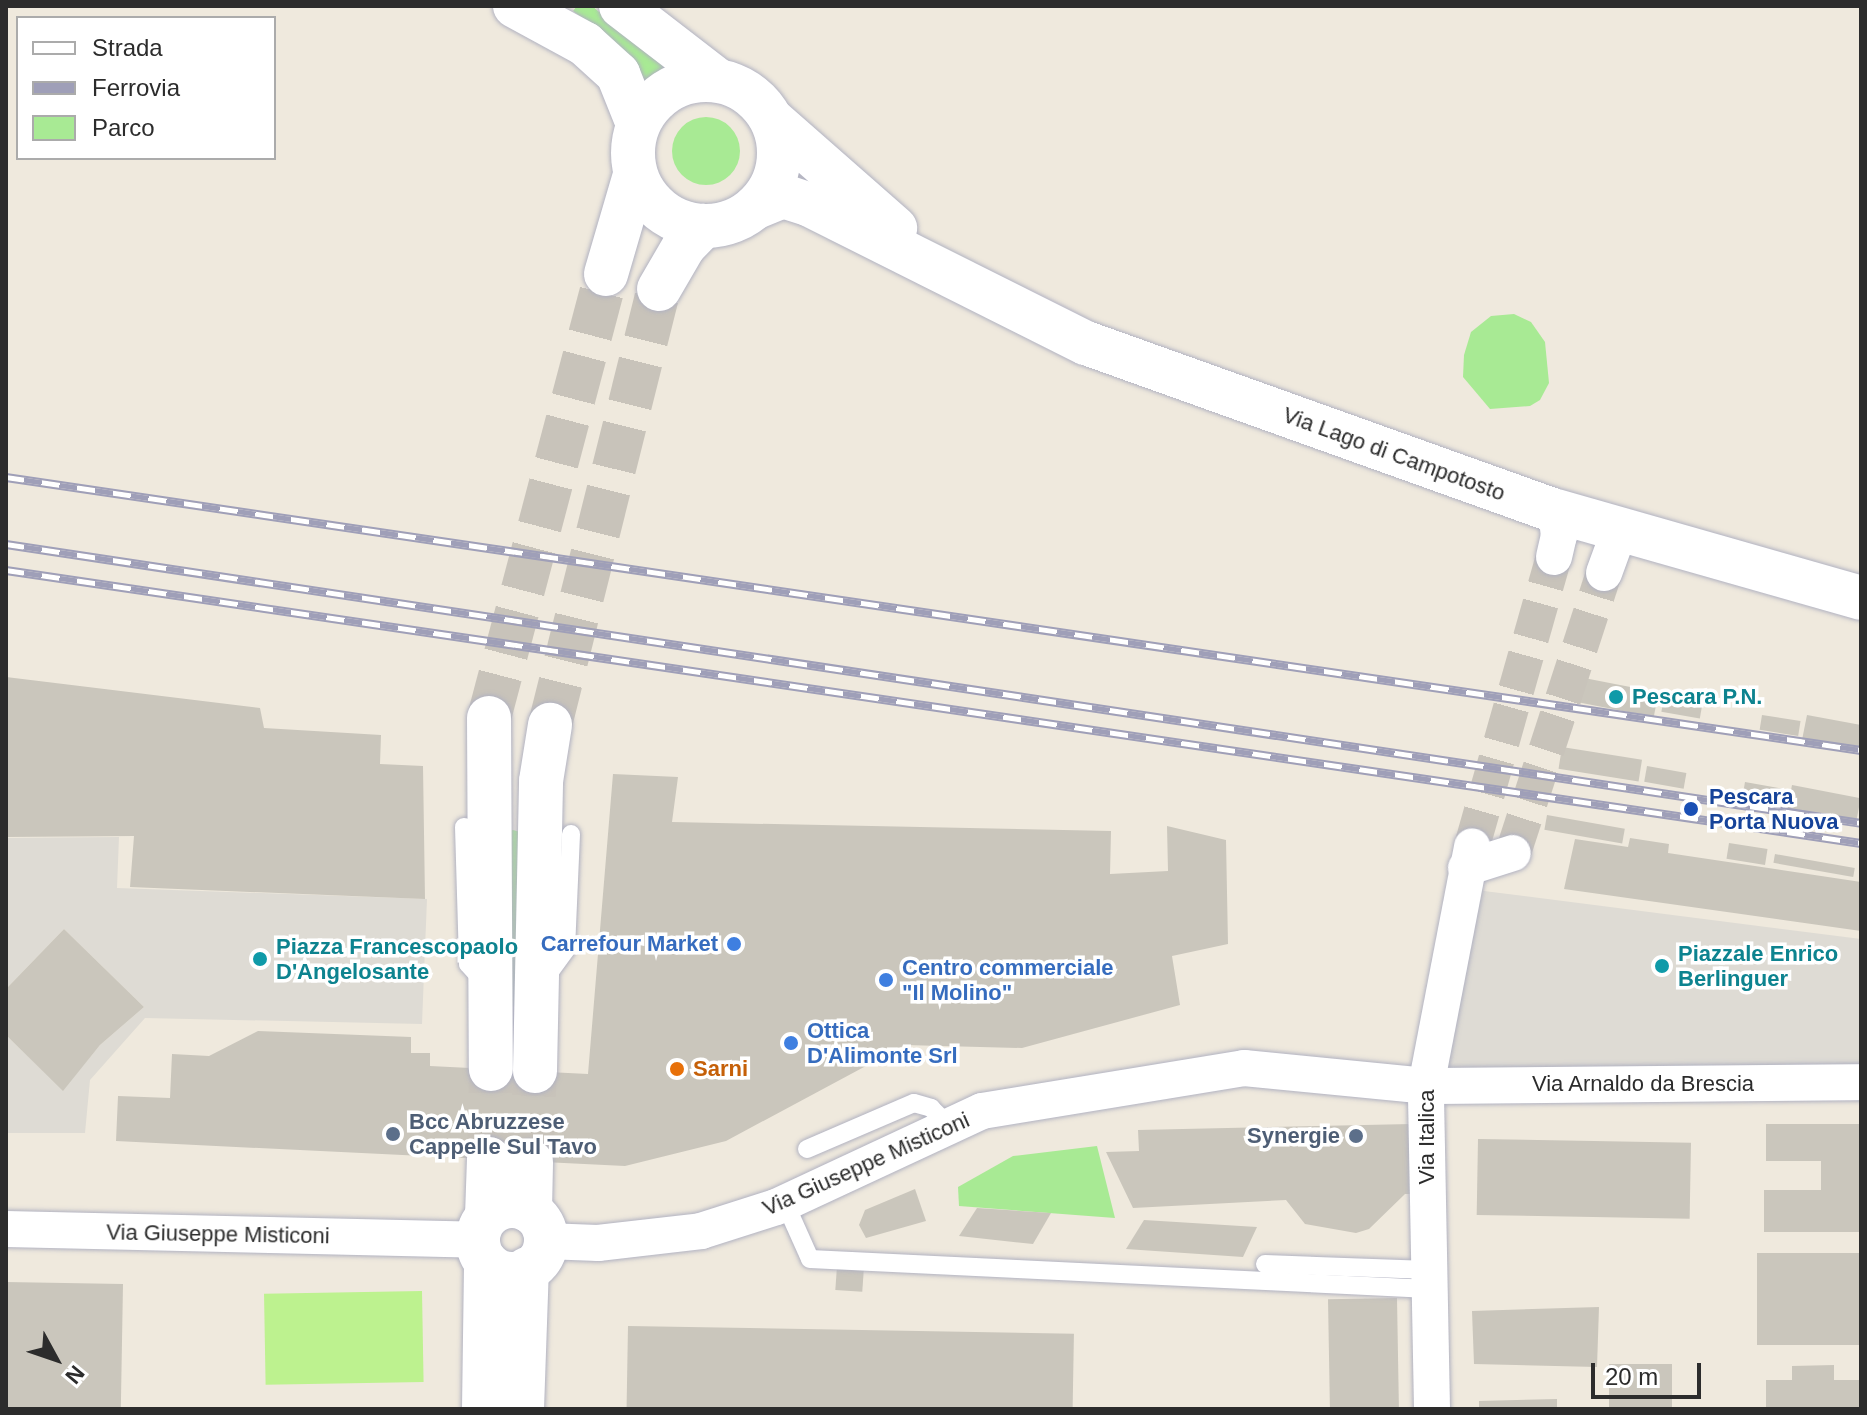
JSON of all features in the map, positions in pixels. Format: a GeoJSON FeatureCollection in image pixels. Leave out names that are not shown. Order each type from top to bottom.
{"type":"FeatureCollection","features":[{"type":"Feature","properties":{"kind":"street"},"geometry":{"type":"LineString","coordinates":[[515,6],[585,44],[618,74],[638,124],[635,175],[606,274]]}},
{"type":"Feature","properties":{"kind":"street"},"geometry":{"type":"LineString","coordinates":[[633,10],[717,80],[759,101],[772,120],[778,166],[756,207],[740,218],[703,226],[661,211],[635,175]]}},
{"type":"Feature","properties":{"kind":"street"},"geometry":{"type":"LineString","coordinates":[[638,124],[662,94],[697,80],[717,80]]}},
{"type":"Feature","properties":{"kind":"street","name":"Via Lago di Campotosto"},"geometry":{"type":"LineString","coordinates":[[772,120],[943,268]]}},
{"type":"Feature","properties":{"kind":"street","name":"Via Lago di Campotosto"},"geometry":{"type":"LineString","coordinates":[[756,207],[783,196],[810,205],[943,268],[1086,343],[1556,511],[1861,598]]}},
{"type":"Feature","properties":{"kind":"street"},"geometry":{"type":"LineString","coordinates":[[659,289],[684,246],[703,226]]}},
{"type":"Feature","properties":{"kind":"street"},"geometry":{"type":"LineString","coordinates":[[1554,557],[1559,536],[1556,511]]}},
{"type":"Feature","properties":{"kind":"street"},"geometry":{"type":"LineString","coordinates":[[1604,573],[1614,545],[1625,533]]}},
{"type":"Feature","properties":{"kind":"street"},"geometry":{"type":"LineString","coordinates":[[489,718],[491,1069]]}},
{"type":"Feature","properties":{"kind":"street"},"geometry":{"type":"LineString","coordinates":[[535,1071],[541,781],[550,725]]}},
{"type":"Feature","properties":{"kind":"street","name":"Via Italica"},"geometry":{"type":"LineString","coordinates":[[1432,1409],[1426,1086],[1469,857],[1513,853]]}},
{"type":"Feature","properties":{"kind":"street","name":"Via Giuseppe Misticoni"},"geometry":{"type":"LineString","coordinates":[[6,1229],[598,1243],[701,1231],[785,1203],[982,1111],[1244,1068],[1426,1086]]}},
{"type":"Feature","properties":{"kind":"street","name":"Via Arnaldo da Brescia"},"geometry":{"type":"LineString","coordinates":[[1426,1086],[1861,1082]]}},
{"type":"Feature","properties":{"kind":"street"},"geometry":{"type":"LineString","coordinates":[[510,1160],[509,1240],[522,1409]]}},
{"type":"Feature","properties":{"kind":"street"},"geometry":{"type":"LineString","coordinates":[[484,1409],[509,1240]]}},
{"type":"Feature","properties":{"kind":"lane"},"geometry":{"type":"LineString","coordinates":[[464,827],[468,964],[491,989]]}},
{"type":"Feature","properties":{"kind":"lane"},"geometry":{"type":"LineString","coordinates":[[537,990],[566,949],[571,834]]}},
{"type":"Feature","properties":{"kind":"lane"},"geometry":{"type":"LineString","coordinates":[[807,1149],[914,1103],[931,1108],[949,1126]]}},
{"type":"Feature","properties":{"kind":"lane"},"geometry":{"type":"LineString","coordinates":[[785,1203],[810,1259],[1429,1279]]}},
{"type":"Feature","properties":{"kind":"lane"},"geometry":{"type":"LineString","coordinates":[[1265,1264],[1429,1279]]}},
{"type":"Feature","properties":{"kind":"green space"},"geometry":{"type":"Polygon","coordinates":[[[577,6],[592,6],[676,76],[646,96],[614,41],[573,11],[577,6]]]}},
{"type":"Feature","properties":{"kind":"green space"},"geometry":{"type":"Polygon","coordinates":[[[699,117],[713,117],[725,122],[735,132],[740,151],[735,170],[725,180],[713,185],[699,185],[687,180],[677,170],[672,158],[672,144],[677,132],[687,122],[699,117]]]}},
{"type":"Feature","properties":{"kind":"green space"},"geometry":{"type":"Polygon","coordinates":[[[1514,314],[1531,322],[1545,342],[1549,383],[1540,400],[1530,406],[1490,409],[1463,377],[1464,355],[1471,332],[1491,316],[1514,314]]]}},
{"type":"Feature","properties":{"kind":"green space"},"geometry":{"type":"Polygon","coordinates":[[[508,831],[520,832],[520,1006],[498,1005],[508,831]]]}},
{"type":"Feature","properties":{"kind":"green space"},"geometry":{"type":"Polygon","coordinates":[[[1097,1146],[1115,1218],[959,1206],[958,1187],[1013,1156],[1097,1146]]]}},
{"type":"Feature","properties":{"kind":"green space"},"geometry":{"type":"Polygon","coordinates":[[[422,1291],[424,1382],[266,1385],[264,1294],[422,1291]]]}},
{"type":"Feature","properties":{"kind":"shaded area","name":"Piazza Francescopaolo D'Angelosante"},"geometry":{"type":"Polygon","coordinates":[[[119,837],[117,888],[427,899],[422,1024],[145,1018],[90,1080],[85,1133],[6,1133],[6,1035],[63,1090],[100,1045],[144,1007],[64,929],[6,989],[6,838],[119,837]]]}},
{"type":"Feature","properties":{"kind":"shaded area","name":"Piazzale Enrico Berlinguer"},"geometry":{"type":"Polygon","coordinates":[[[1476,890],[1861,939],[1861,1068],[1446,1073],[1476,890]]]}},
{"type":"Feature","properties":{"kind":"building"},"geometry":{"type":"Polygon","coordinates":[[[6,677],[260,708],[264,728],[381,735],[380,764],[423,766],[425,899],[130,887],[134,836],[6,837],[6,677]]]}},
{"type":"Feature","properties":{"kind":"building","name":"Pescara P.N."},"geometry":{"type":"Polygon","coordinates":[[[1579,677],[1659,692],[1654,717],[1574,702],[1579,677]]]}},
{"type":"Feature","properties":{"kind":"building"},"geometry":{"type":"Polygon","coordinates":[[[1664,697],[1702,704],[1700,719],[1661,712],[1664,697]]]}},
{"type":"Feature","properties":{"kind":"building"},"geometry":{"type":"Polygon","coordinates":[[[1762,715],[1801,721],[1798,736],[1760,730],[1762,715]]]}},
{"type":"Feature","properties":{"kind":"building","name":"Pescara P.N."},"geometry":{"type":"Polygon","coordinates":[[[1807,715],[1861,725],[1861,749],[1802,740],[1807,715]]]}},
{"type":"Feature","properties":{"kind":"building","name":"Pescara P.N."},"geometry":{"type":"Polygon","coordinates":[[[1562,747],[1642,760],[1639,781],[1559,769],[1562,747]]]}},
{"type":"Feature","properties":{"kind":"building"},"geometry":{"type":"Polygon","coordinates":[[[1647,766],[1686,773],[1684,789],[1644,782],[1647,766]]]}},
{"type":"Feature","properties":{"kind":"building","name":"Centro commerciale \"Il Molino\""},"geometry":{"type":"Polygon","coordinates":[[[613,774],[678,777],[672,822],[1111,831],[1110,874],[1168,871],[1167,826],[1226,840],[1228,944],[1172,956],[1180,1005],[1022,1048],[905,1045],[726,1141],[625,1166],[116,1141],[118,1096],[170,1098],[172,1054],[209,1056],[258,1031],[411,1037],[411,1053],[430,1053],[430,1066],[588,1074],[613,774]]]}},
{"type":"Feature","properties":{"kind":"building"},"geometry":{"type":"Polygon","coordinates":[[[1745,782],[1784,789],[1782,805],[1742,798],[1745,782]]]}},
{"type":"Feature","properties":{"kind":"building"},"geometry":{"type":"Polygon","coordinates":[[[1792,785],[1861,798],[1856,823],[1787,810],[1792,785]]]}},
{"type":"Feature","properties":{"kind":"building"},"geometry":{"type":"Polygon","coordinates":[[[1547,815],[1625,829],[1622,843],[1544,830],[1547,815]]]}},
{"type":"Feature","properties":{"kind":"building","name":"Pescara Porta Nuova"},"geometry":{"type":"Polygon","coordinates":[[[1630,838],[1669,844],[1668,853],[1861,882],[1861,931],[1564,889],[1575,839],[1628,847],[1630,838]]]}},
{"type":"Feature","properties":{"kind":"building"},"geometry":{"type":"Polygon","coordinates":[[[1729,843],[1768,849],[1765,865],[1726,859],[1729,843]]]}},
{"type":"Feature","properties":{"kind":"building"},"geometry":{"type":"Polygon","coordinates":[[[1775,854],[1855,868],[1853,877],[1773,863],[1775,854]]]}},
{"type":"Feature","properties":{"kind":"building"},"geometry":{"type":"Polygon","coordinates":[[[64,929],[144,1007],[100,1045],[63,1091],[6,1035],[6,989],[64,929]]]}},
{"type":"Feature","properties":{"kind":"building"},"geometry":{"type":"Polygon","coordinates":[[[1411,1124],[1412,1194],[1405,1194],[1369,1229],[1356,1233],[1305,1224],[1286,1200],[1133,1208],[1106,1152],[1139,1151],[1138,1130],[1411,1124]]]}},
{"type":"Feature","properties":{"kind":"building"},"geometry":{"type":"Polygon","coordinates":[[[1766,1124],[1861,1124],[1861,1232],[1764,1232],[1764,1190],[1821,1190],[1821,1161],[1766,1161],[1766,1124]]]}},
{"type":"Feature","properties":{"kind":"building"},"geometry":{"type":"Polygon","coordinates":[[[1478,1139],[1691,1143],[1690,1219],[1477,1215],[1478,1139]]]}},
{"type":"Feature","properties":{"kind":"building"},"geometry":{"type":"Polygon","coordinates":[[[915,1189],[926,1221],[866,1238],[859,1225],[865,1210],[915,1189]]]}},
{"type":"Feature","properties":{"kind":"building"},"geometry":{"type":"Polygon","coordinates":[[[977,1208],[1051,1213],[1033,1244],[959,1236],[977,1208]]]}},
{"type":"Feature","properties":{"kind":"building"},"geometry":{"type":"Polygon","coordinates":[[[1144,1220],[1257,1227],[1243,1257],[1126,1249],[1144,1220]]]}},
{"type":"Feature","properties":{"kind":"building"},"geometry":{"type":"Polygon","coordinates":[[[1757,1253],[1861,1253],[1861,1345],[1757,1345],[1757,1253]]]}},
{"type":"Feature","properties":{"kind":"building"},"geometry":{"type":"Polygon","coordinates":[[[837,1266],[864,1268],[862,1292],[835,1290],[837,1266]]]}},
{"type":"Feature","properties":{"kind":"building"},"geometry":{"type":"Polygon","coordinates":[[[6,1282],[123,1284],[121,1409],[6,1407],[6,1282]]]}},
{"type":"Feature","properties":{"kind":"building"},"geometry":{"type":"Polygon","coordinates":[[[1397,1298],[1399,1409],[1330,1409],[1328,1299],[1397,1298]]]}},
{"type":"Feature","properties":{"kind":"building"},"geometry":{"type":"Polygon","coordinates":[[[1599,1307],[1597,1367],[1474,1364],[1472,1311],[1599,1307]]]}},
{"type":"Feature","properties":{"kind":"building"},"geometry":{"type":"Polygon","coordinates":[[[628,1326],[1074,1334],[1073,1409],[627,1409],[628,1326]]]}},
{"type":"Feature","properties":{"kind":"building"},"geometry":{"type":"Polygon","coordinates":[[[1609,1364],[1672,1364],[1672,1409],[1609,1409],[1609,1364]]]}},
{"type":"Feature","properties":{"kind":"building"},"geometry":{"type":"Polygon","coordinates":[[[1834,1365],[1834,1380],[1861,1380],[1861,1409],[1766,1409],[1766,1380],[1792,1380],[1792,1366],[1834,1365]]]}},
{"type":"Feature","properties":{"kind":"building"},"geometry":{"type":"Polygon","coordinates":[[[1557,1399],[1557,1409],[1479,1409],[1479,1401],[1557,1399]]]}},
{"type":"Feature","properties":{"kind":"tunnel"},"geometry":{"type":"LineString","coordinates":[[489,718],[606,274]]}},
{"type":"Feature","properties":{"kind":"tunnel"},"geometry":{"type":"LineString","coordinates":[[550,725],[659,289]]}},
{"type":"Feature","properties":{"kind":"tunnel"},"geometry":{"type":"LineString","coordinates":[[1472,846],[1554,557]]}},
{"type":"Feature","properties":{"kind":"tunnel"},"geometry":{"type":"LineString","coordinates":[[1513,853],[1604,573]]}},
{"type":"Feature","properties":{"kind":"tunnel"},"geometry":{"type":"LineString","coordinates":[[489,1159],[491,1069]]}},
{"type":"Feature","properties":{"kind":"tunnel"},"geometry":{"type":"LineString","coordinates":[[531,1162],[535,1071]]}},
{"type":"Feature","properties":{"kind":"railway"},"geometry":{"type":"LineString","coordinates":[[6,477],[1861,750]]}},
{"type":"Feature","properties":{"kind":"railway"},"geometry":{"type":"LineString","coordinates":[[6,544],[1861,823]]}},
{"type":"Feature","properties":{"kind":"railway"},"geometry":{"type":"LineString","coordinates":[[6,570],[1861,843]]}},
{"type":"Feature","properties":{"kind":"place","name":"Pescara P.N."},"geometry":{"type":"Point","coordinates":[1616,697]}},
{"type":"Feature","properties":{"kind":"place","name":"Pescara Porta Nuova"},"geometry":{"type":"Point","coordinates":[1691,809]}},
{"type":"Feature","properties":{"kind":"place","name":"Carrefour Market"},"geometry":{"type":"Point","coordinates":[734,944]}},
{"type":"Feature","properties":{"kind":"place","name":"Piazza Francescopaolo D'Angelosante"},"geometry":{"type":"Point","coordinates":[260,959]}},
{"type":"Feature","properties":{"kind":"place","name":"Piazzale Enrico Berlinguer"},"geometry":{"type":"Point","coordinates":[1662,966]}},
{"type":"Feature","properties":{"kind":"place","name":"Centro commerciale \"Il Molino\""},"geometry":{"type":"Point","coordinates":[886,980]}},
{"type":"Feature","properties":{"kind":"place","name":"Ottica D'Alimonte Srl"},"geometry":{"type":"Point","coordinates":[791,1043]}},
{"type":"Feature","properties":{"kind":"place","name":"Sarni"},"geometry":{"type":"Point","coordinates":[677,1069]}},
{"type":"Feature","properties":{"kind":"place","name":"Bcc Abruzzese Cappelle Sul Tavo"},"geometry":{"type":"Point","coordinates":[393,1134]}},
{"type":"Feature","properties":{"kind":"place","name":"Synergie"},"geometry":{"type":"Point","coordinates":[1356,1136]}}]}
